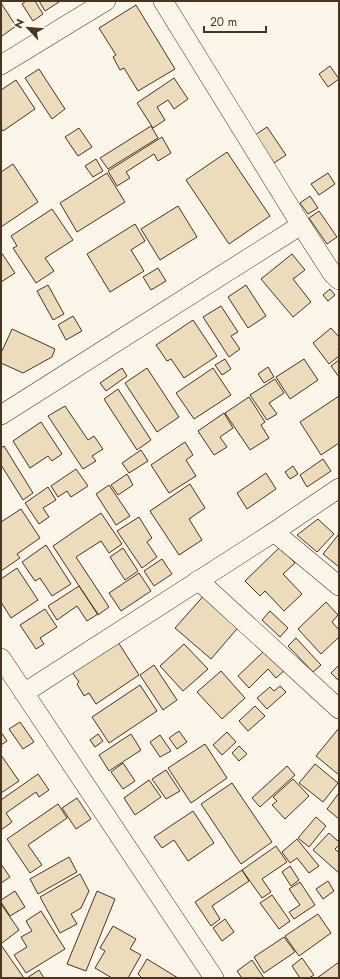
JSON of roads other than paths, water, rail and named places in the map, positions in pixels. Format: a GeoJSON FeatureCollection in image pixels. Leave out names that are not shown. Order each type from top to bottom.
{"type":"FeatureCollection","features":[{"type":"Feature","properties":{"kind":"street"},"geometry":{"type":"LineString","coordinates":[[1,65],[106,1]]}},
{"type":"Feature","properties":{"kind":"street"},"geometry":{"type":"LineString","coordinates":[[162,1],[301,225],[332,273],[339,280]]}},
{"type":"Feature","properties":{"kind":"street"},"geometry":{"type":"LineString","coordinates":[[1,415],[301,225]]}},
{"type":"Feature","properties":{"kind":"street"},"geometry":{"type":"LineString","coordinates":[[24,693],[274,532],[339,488]]}},
{"type":"Feature","properties":{"kind":"street"},"geometry":{"type":"LineString","coordinates":[[274,532],[339,586]]}},
{"type":"Feature","properties":{"kind":"street"},"geometry":{"type":"LineString","coordinates":[[198,580],[339,709]]}},
{"type":"Feature","properties":{"kind":"street"},"geometry":{"type":"LineString","coordinates":[[1,658],[214,978]]}}]}
